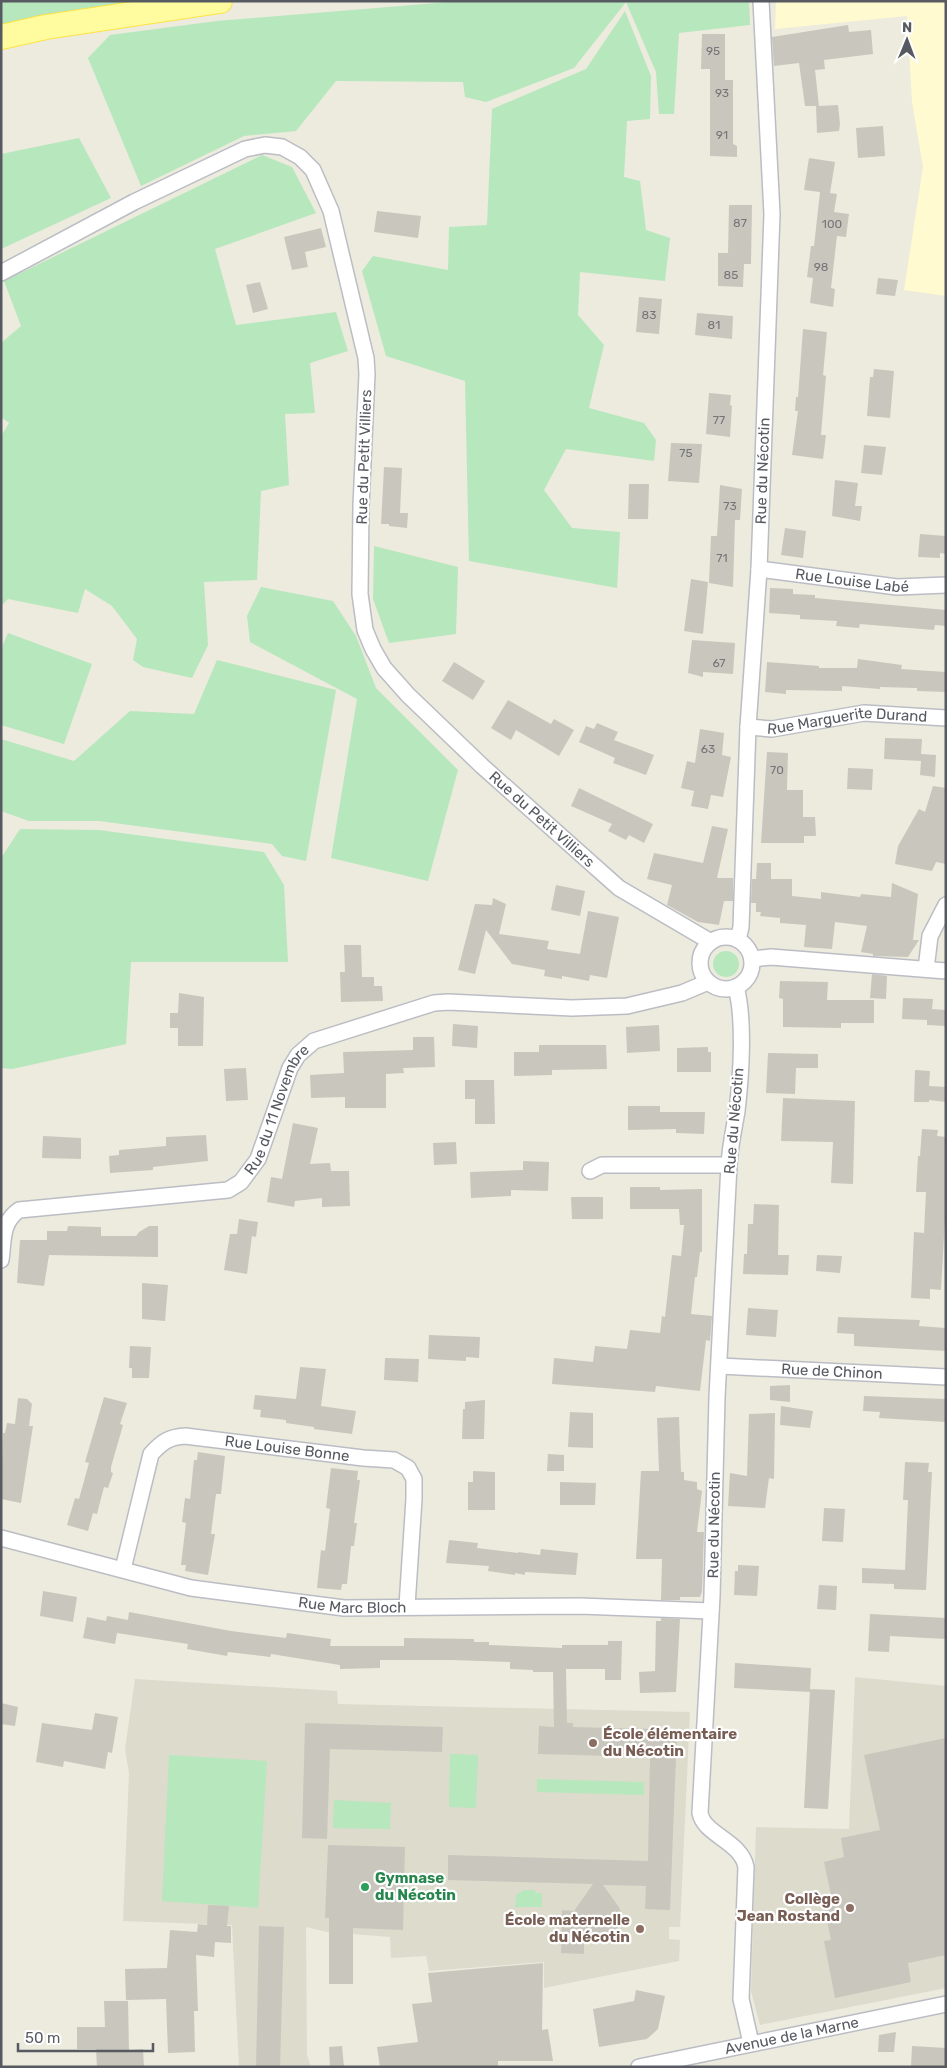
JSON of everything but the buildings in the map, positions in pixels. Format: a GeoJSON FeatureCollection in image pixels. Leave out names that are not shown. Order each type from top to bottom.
{"type":"FeatureCollection","features":[{"type":"Feature","properties":{"kind":"main road"},"geometry":{"type":"LineString","coordinates":[[1,37],[46,27],[220,1]]}},
{"type":"Feature","properties":{"kind":"street","name":"Rue du Nécotin"},"geometry":{"type":"LineString","coordinates":[[738,940],[741,927],[748,728],[759,569],[772,214],[761,1]]}},
{"type":"Feature","properties":{"kind":"street","name":"Rue du Petit Villiers"},"geometry":{"type":"LineString","coordinates":[[1,273],[134,202],[245,148],[265,145],[282,147],[300,157],[313,170],[331,211],[366,358],[360,594],[365,630],[372,649],[384,668],[408,695],[482,766],[619,888],[711,942]]}},
{"type":"Feature","properties":{"kind":"street","name":"Rue Louise Labé"},"geometry":{"type":"LineString","coordinates":[[759,569],[898,587],[946,585]]}},
{"type":"Feature","properties":{"kind":"street","name":"Rue Marguerite Durand"},"geometry":{"type":"LineString","coordinates":[[748,728],[772,729],[864,713],[946,718]]}},
{"type":"Feature","properties":{"kind":"street"},"geometry":{"type":"LineString","coordinates":[[926,969],[930,936],[946,905]]}},
{"type":"Feature","properties":{"kind":"street"},"geometry":{"type":"LineString","coordinates":[[724,937],[738,940],[750,951],[752,966],[747,979],[736,988],[721,989],[708,982],[703,976],[700,961],[705,947],[711,942],[724,937]]}},
{"type":"Feature","properties":{"kind":"street"},"geometry":{"type":"LineString","coordinates":[[752,959],[771,958],[946,971]]}},
{"type":"Feature","properties":{"kind":"street","name":"Rue du 11 Novembre"},"geometry":{"type":"LineString","coordinates":[[1,1260],[5,1227],[10,1217],[19,1210],[228,1190],[241,1182],[258,1159],[290,1068],[298,1055],[314,1041],[434,1003],[448,1002],[572,1008],[627,1006],[682,993],[708,982]]}},
{"type":"Feature","properties":{"kind":"street","name":"Rue du Nécotin"},"geometry":{"type":"LineString","coordinates":[[736,988],[740,1007],[740,1055],[737,1111],[730,1141],[711,1611],[700,1813],[704,1823],[738,1850],[745,1859],[741,1999],[751,2043]]}},
{"type":"Feature","properties":{"kind":"street"},"geometry":{"type":"LineString","coordinates":[[590,1171],[602,1165],[729,1165]]}},
{"type":"Feature","properties":{"kind":"street","name":"Rue de Chinon"},"geometry":{"type":"LineString","coordinates":[[720,1366],[946,1377]]}},
{"type":"Feature","properties":{"kind":"street","name":"Rue Louise Bonne"},"geometry":{"type":"LineString","coordinates":[[123,1569],[151,1454],[161,1443],[172,1437],[185,1436],[363,1458],[394,1460],[408,1468],[414,1479],[407,1606]]}},
{"type":"Feature","properties":{"kind":"street","name":"Rue Marc Bloch"},"geometry":{"type":"LineString","coordinates":[[1,1538],[191,1588],[344,1608],[580,1606],[711,1611]]}},
{"type":"Feature","properties":{"kind":"street","name":"Avenue de la Marne"},"geometry":{"type":"LineString","coordinates":[[639,2067],[689,2061],[751,2043],[946,2004]]}},
{"type":"Feature","properties":{"kind":"shaded area"},"geometry":{"type":"Polygon","coordinates":[[[776,1],[946,1],[946,296],[904,290],[923,167],[912,102],[907,16],[775,29],[776,1]]]}},
{"type":"Feature","properties":{"kind":"shaded area","name":"Collège Jean Rostand"},"geometry":{"type":"Polygon","coordinates":[[[855,1677],[946,1686],[946,1988],[760,2025],[751,1991],[756,1827],[849,1829],[855,1677]]]}},
{"type":"Feature","properties":{"kind":"shaded area"},"geometry":{"type":"Polygon","coordinates":[[[135,1679],[337,1691],[338,1704],[690,1712],[680,1927],[669,1927],[669,1939],[680,1940],[679,1961],[544,1988],[544,1962],[429,1971],[426,1956],[391,1958],[390,1937],[327,1932],[306,1927],[307,2055],[311,2067],[239,2067],[232,1925],[123,1921],[129,1773],[125,1749],[135,1679]]]}},
{"type":"Feature","properties":{"kind":"green space"},"geometry":{"type":"Polygon","coordinates":[[[155,1],[1,27],[1,2],[155,1]]]}},
{"type":"Feature","properties":{"kind":"green space"},"geometry":{"type":"Polygon","coordinates":[[[461,1],[749,1],[750,25],[679,33],[674,114],[659,114],[656,72],[626,2],[574,68],[486,102],[465,97],[463,82],[336,81],[296,131],[244,136],[141,186],[88,58],[110,35],[217,21],[461,1]]]}},
{"type":"Feature","properties":{"kind":"green space"},"geometry":{"type":"Polygon","coordinates":[[[625,11],[651,76],[650,119],[627,121],[624,177],[640,181],[646,230],[670,238],[665,281],[580,272],[578,315],[604,345],[589,408],[644,423],[656,440],[654,461],[566,449],[544,490],[572,528],[620,532],[617,588],[469,561],[465,381],[386,356],[362,271],[373,256],[448,270],[449,227],[487,225],[492,109],[586,69],[625,11]]]}},
{"type":"Feature","properties":{"kind":"green space"},"geometry":{"type":"Polygon","coordinates":[[[79,138],[111,198],[1,249],[1,154],[79,138]]]}},
{"type":"Feature","properties":{"kind":"green space"},"geometry":{"type":"Polygon","coordinates":[[[262,155],[292,167],[316,213],[215,249],[236,325],[336,312],[348,351],[310,363],[315,413],[285,414],[289,485],[261,491],[257,580],[204,582],[208,645],[192,678],[143,667],[133,660],[137,639],[112,606],[85,589],[78,613],[8,599],[1,606],[1,436],[9,423],[1,417],[1,343],[21,326],[4,281],[262,155]]]}},
{"type":"Feature","properties":{"kind":"green space"},"geometry":{"type":"Polygon","coordinates":[[[374,546],[458,567],[456,634],[389,643],[373,599],[374,546]]]}},
{"type":"Feature","properties":{"kind":"green space"},"geometry":{"type":"Polygon","coordinates":[[[261,587],[333,601],[356,636],[376,688],[458,770],[428,881],[331,858],[357,699],[250,642],[247,616],[261,587]]]}},
{"type":"Feature","properties":{"kind":"green space"},"geometry":{"type":"Polygon","coordinates":[[[8,633],[92,664],[64,744],[1,725],[1,649],[8,633]]]}},
{"type":"Feature","properties":{"kind":"green space"},"geometry":{"type":"Polygon","coordinates":[[[217,660],[336,690],[306,861],[282,856],[272,844],[99,821],[29,821],[1,811],[1,739],[74,761],[130,711],[194,714],[217,660]]]}},
{"type":"Feature","properties":{"kind":"green space"},"geometry":{"type":"Polygon","coordinates":[[[20,829],[99,830],[264,852],[284,885],[288,962],[131,962],[126,1044],[12,1069],[1,1068],[1,858],[20,829]]]}},
{"type":"Feature","properties":{"kind":"green space"},"geometry":{"type":"Polygon","coordinates":[[[726,951],[735,955],[739,964],[735,973],[726,977],[717,973],[713,964],[717,955],[726,951]]]}},
{"type":"Feature","properties":{"kind":"green space"},"geometry":{"type":"Polygon","coordinates":[[[450,1754],[478,1755],[476,1808],[449,1807],[450,1754]]]}},
{"type":"Feature","properties":{"kind":"green space"},"geometry":{"type":"Polygon","coordinates":[[[169,1755],[267,1761],[258,1908],[162,1901],[169,1755]]]}},
{"type":"Feature","properties":{"kind":"green space"},"geometry":{"type":"Polygon","coordinates":[[[537,1779],[644,1782],[644,1795],[537,1792],[537,1779]]]}},
{"type":"Feature","properties":{"kind":"green space"},"geometry":{"type":"Polygon","coordinates":[[[334,1800],[391,1803],[390,1829],[333,1828],[334,1800]]]}},
{"type":"Feature","properties":{"kind":"green space"},"geometry":{"type":"Polygon","coordinates":[[[524,1890],[534,1890],[536,1893],[542,1893],[542,1907],[515,1907],[516,1895],[524,1890]]]}},
{"type":"Feature","properties":{"kind":"place","name":"École élémentaire du Nécotin"},"geometry":{"type":"Point","coordinates":[593,1743]}},
{"type":"Feature","properties":{"kind":"place","name":"Gymnase du Nécotin"},"geometry":{"type":"Point","coordinates":[365,1887]}},
{"type":"Feature","properties":{"kind":"place","name":"Collège Jean Rostand"},"geometry":{"type":"Point","coordinates":[850,1908]}},
{"type":"Feature","properties":{"kind":"place","name":"École maternelle du Nécotin"},"geometry":{"type":"Point","coordinates":[640,1929]}}]}
